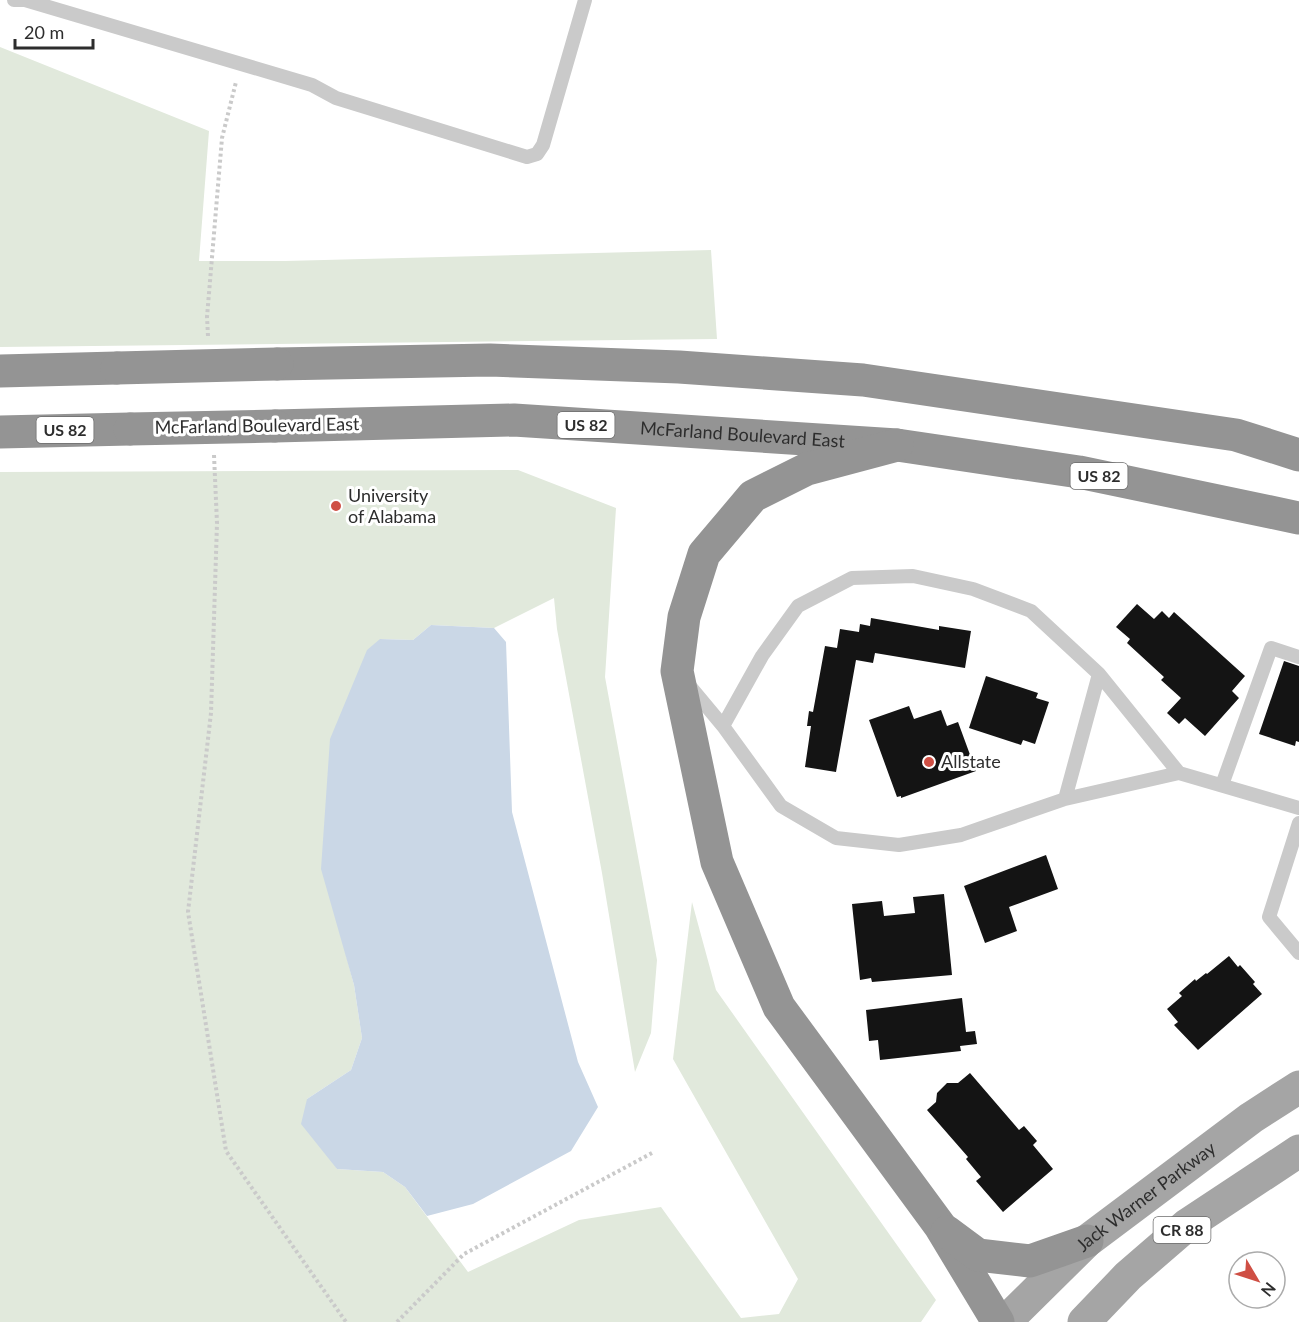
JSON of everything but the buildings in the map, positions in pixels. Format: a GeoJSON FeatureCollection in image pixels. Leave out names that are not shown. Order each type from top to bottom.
{"type":"FeatureCollection","features":[{"type":"Feature","properties":{"kind":"highway"},"geometry":{"type":"LineString","coordinates":[[0,371],[490,360],[679,367],[863,380],[1236,435],[1299,455]]}},
{"type":"Feature","properties":{"kind":"highway","name":"McFarland Boulevard East"},"geometry":{"type":"LineString","coordinates":[[0,432],[514,420],[897,445],[1079,472],[1299,518]]}},
{"type":"Feature","properties":{"kind":"highway"},"geometry":{"type":"LineString","coordinates":[[1236,435],[1299,430]]}},
{"type":"Feature","properties":{"kind":"highway"},"geometry":{"type":"LineString","coordinates":[[897,445],[807,469],[753,496],[704,554],[684,617],[676,671],[717,862],[779,1007],[940,1226],[998,1322]]}},
{"type":"Feature","properties":{"kind":"highway"},"geometry":{"type":"LineString","coordinates":[[940,1226],[978,1254],[1030,1261],[1087,1241]]}},
{"type":"Feature","properties":{"kind":"main road","name":"Jack Warner Parkway"},"geometry":{"type":"LineString","coordinates":[[1005,1322],[1087,1241],[1251,1118],[1299,1088]]}},
{"type":"Feature","properties":{"kind":"main road","name":"CR 88"},"geometry":{"type":"LineString","coordinates":[[1084,1322],[1128,1276],[1187,1225],[1299,1151]]}},
{"type":"Feature","properties":{"kind":"lane"},"geometry":{"type":"LineString","coordinates":[[14,0],[25,0],[312,85],[336,98],[527,157],[537,154],[543,145],[585,0]]}},
{"type":"Feature","properties":{"kind":"lane"},"geometry":{"type":"LineString","coordinates":[[723,726],[762,656],[798,606],[852,578],[913,576],[974,589],[1031,611],[1099,674],[1179,772]]}},
{"type":"Feature","properties":{"kind":"lane"},"geometry":{"type":"LineString","coordinates":[[1222,784],[1271,648],[1299,657]]}},
{"type":"Feature","properties":{"kind":"lane"},"geometry":{"type":"LineString","coordinates":[[676,671],[723,726],[742,756],[781,806],[836,838],[899,845],[951,837],[1065,799],[1179,772],[1299,808]]}},
{"type":"Feature","properties":{"kind":"lane"},"geometry":{"type":"LineString","coordinates":[[1065,799],[1099,674]]}},
{"type":"Feature","properties":{"kind":"lane"},"geometry":{"type":"LineString","coordinates":[[1299,823],[1269,917],[1299,952]]}},
{"type":"Feature","properties":{"kind":"path"},"geometry":{"type":"LineString","coordinates":[[208,340],[207,317],[222,138],[241,64]]}},
{"type":"Feature","properties":{"kind":"path"},"geometry":{"type":"LineString","coordinates":[[214,454],[217,523],[212,713],[188,912],[226,1151],[346,1322]]}},
{"type":"Feature","properties":{"kind":"path"},"geometry":{"type":"LineString","coordinates":[[397,1322],[464,1254],[652,1153]]}},
{"type":"Feature","properties":{"kind":"shaded area"},"geometry":{"type":"Polygon","coordinates":[[[0,47],[209,131],[199,261],[285,261],[711,250],[717,339],[0,347],[0,47]]]}},
{"type":"Feature","properties":{"kind":"shaded area"},"geometry":{"type":"Polygon","coordinates":[[[518,470],[616,508],[605,677],[657,960],[651,1033],[635,1072],[602,873],[557,629],[554,598],[494,628],[431,625],[413,640],[380,639],[346,955],[354,985],[362,1038],[351,1070],[307,1099],[337,1169],[383,1172],[405,1187],[468,1272],[579,1220],[661,1207],[741,1318],[779,1314],[798,1279],[673,1059],[692,902],[716,990],[936,1300],[921,1322],[0,1322],[0,472],[518,470]]]}},
{"type":"Feature","properties":{"kind":"water"},"geometry":{"type":"Polygon","coordinates":[[[431,625],[494,628],[506,642],[512,812],[578,1062],[598,1107],[571,1151],[473,1204],[427,1216],[405,1187],[383,1172],[337,1169],[301,1124],[307,1099],[351,1070],[362,1038],[354,985],[321,869],[330,739],[367,650],[380,639],[413,640],[431,625]]]}},
{"type":"Feature","properties":{"kind":"place","name":"University of Alabama"},"geometry":{"type":"Point","coordinates":[336,506]}},
{"type":"Feature","properties":{"kind":"place","name":"Allstate"},"geometry":{"type":"Point","coordinates":[929,762]}}]}
